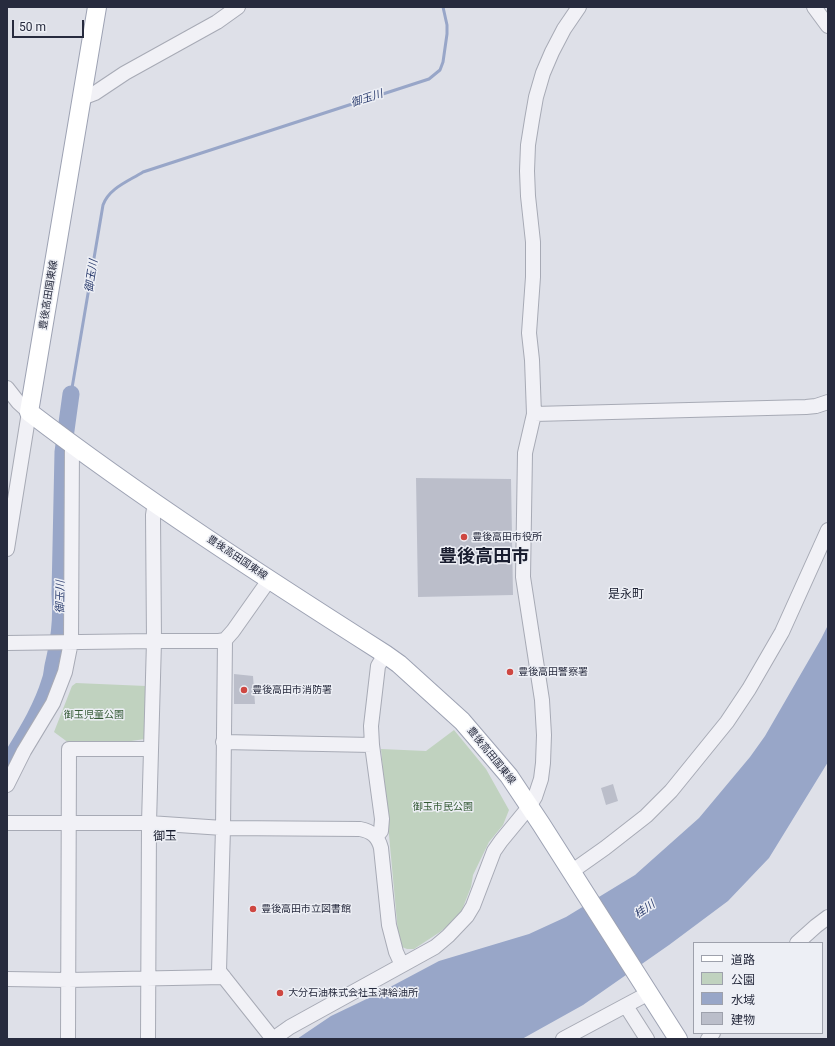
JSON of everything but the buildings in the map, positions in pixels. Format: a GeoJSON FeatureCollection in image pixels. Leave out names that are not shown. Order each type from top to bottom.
{"type":"FeatureCollection","features":[{"type":"Feature","properties":{"kind":"main road","name":"豊後高田国東線"},"geometry":{"type":"LineString","coordinates":[[97,7],[29,412],[155,502],[269,580],[385,654],[399,664],[462,721],[509,776],[650,993],[678,1039]]}},
{"type":"Feature","properties":{"kind":"street"},"geometry":{"type":"LineString","coordinates":[[82,98],[95,93],[125,73],[217,22],[238,7]]}},
{"type":"Feature","properties":{"kind":"street"},"geometry":{"type":"LineString","coordinates":[[225,640],[223,828],[219,971],[273,1039],[290,1027],[435,947],[448,936],[467,916],[473,906],[494,851],[530,807],[541,778],[544,735],[542,700],[523,578],[525,453],[534,414],[532,360],[529,333],[533,277],[533,242],[527,171],[528,145],[536,97],[543,73],[564,29],[579,7]]}},
{"type":"Feature","properties":{"kind":"street"},"geometry":{"type":"LineString","coordinates":[[814,7],[828,26]]}},
{"type":"Feature","properties":{"kind":"street"},"geometry":{"type":"LineString","coordinates":[[7,388],[18,402],[29,412],[7,549]]}},
{"type":"Feature","properties":{"kind":"street"},"geometry":{"type":"LineString","coordinates":[[534,414],[811,406],[828,402]]}},
{"type":"Feature","properties":{"kind":"street"},"geometry":{"type":"LineString","coordinates":[[7,786],[24,751],[53,703],[65,672],[71,642],[68,441]]}},
{"type":"Feature","properties":{"kind":"street"},"geometry":{"type":"LineString","coordinates":[[148,1039],[150,749],[154,641],[153,515],[155,502]]}},
{"type":"Feature","properties":{"kind":"street"},"geometry":{"type":"LineString","coordinates":[[575,878],[605,848],[646,816],[670,791],[727,722],[749,689],[782,632],[828,530]]}},
{"type":"Feature","properties":{"kind":"street"},"geometry":{"type":"LineString","coordinates":[[7,644],[154,641],[219,642],[225,640],[233,631],[269,580]]}},
{"type":"Feature","properties":{"kind":"street"},"geometry":{"type":"LineString","coordinates":[[376,836],[381,831],[382,819],[372,745],[371,726],[378,666],[385,654]]}},
{"type":"Feature","properties":{"kind":"street"},"geometry":{"type":"LineString","coordinates":[[223,742],[372,745]]}},
{"type":"Feature","properties":{"kind":"street"},"geometry":{"type":"LineString","coordinates":[[68,1039],[69,749],[150,749]]}},
{"type":"Feature","properties":{"kind":"street"},"geometry":{"type":"LineString","coordinates":[[7,823],[149,823],[223,828],[360,828],[366,830],[376,836],[383,855],[389,925],[392,939],[402,965]]}},
{"type":"Feature","properties":{"kind":"street"},"geometry":{"type":"LineString","coordinates":[[798,942],[828,917]]}},
{"type":"Feature","properties":{"kind":"street"},"geometry":{"type":"LineString","coordinates":[[7,980],[224,977]]}},
{"type":"Feature","properties":{"kind":"street"},"geometry":{"type":"LineString","coordinates":[[563,1039],[650,993]]}},
{"type":"Feature","properties":{"kind":"street"},"geometry":{"type":"LineString","coordinates":[[626,1006],[647,1039]]}},
{"type":"Feature","properties":{"kind":"green space","name":"御玉児童公園"},"geometry":{"type":"Polygon","coordinates":[[[76,683],[146,686],[145,739],[77,749],[54,732],[72,686],[76,683]]]}},
{"type":"Feature","properties":{"kind":"green space","name":"御玉市民公園"},"geometry":{"type":"Polygon","coordinates":[[[454,730],[486,769],[509,810],[503,825],[489,842],[473,875],[471,887],[460,915],[440,932],[414,949],[407,949],[402,947],[399,943],[381,749],[426,751],[454,730]]]}},
{"type":"Feature","properties":{"kind":"water","name":"桂川"},"geometry":{"type":"Polygon","coordinates":[[[828,625],[828,762],[769,858],[728,901],[669,945],[583,1005],[522,1039],[297,1039],[331,1016],[377,994],[439,961],[529,934],[566,917],[635,875],[699,818],[750,757],[765,736],[828,625]]]}},
{"type":"Feature","properties":{"kind":"waterway","name":"御玉川"},"geometry":{"type":"LineString","coordinates":[[71,394],[103,205],[110,194],[115,189],[143,172],[429,79],[440,70],[443,62],[447,34],[447,25],[443,7]]}},
{"type":"Feature","properties":{"kind":"waterway","name":"御玉川"},"geometry":{"type":"LineString","coordinates":[[7,765],[42,703],[51,679],[57,648],[61,613],[60,594],[63,452],[71,394]]}},
{"type":"Feature","properties":{"kind":"place","name":"豊後高田市役所"},"geometry":{"type":"Point","coordinates":[464,537]}},
{"type":"Feature","properties":{"kind":"place","name":"豊後高田警察署"},"geometry":{"type":"Point","coordinates":[510,672]}},
{"type":"Feature","properties":{"kind":"place","name":"豊後高田市消防署"},"geometry":{"type":"Point","coordinates":[244,690]}},
{"type":"Feature","properties":{"kind":"place","name":"豊後高田市立図書館"},"geometry":{"type":"Point","coordinates":[253,909]}},
{"type":"Feature","properties":{"kind":"place","name":"大分石油株式会社玉津給油所"},"geometry":{"type":"Point","coordinates":[280,993]}},
{"type":"Feature","properties":{"kind":"district","name":"豊後高田市"},"geometry":{"type":"Point","coordinates":[484,557]}},
{"type":"Feature","properties":{"kind":"district","name":"是永町"},"geometry":{"type":"Point","coordinates":[626,595]}},
{"type":"Feature","properties":{"kind":"district","name":"御玉"},"geometry":{"type":"Point","coordinates":[165,837]}}]}
